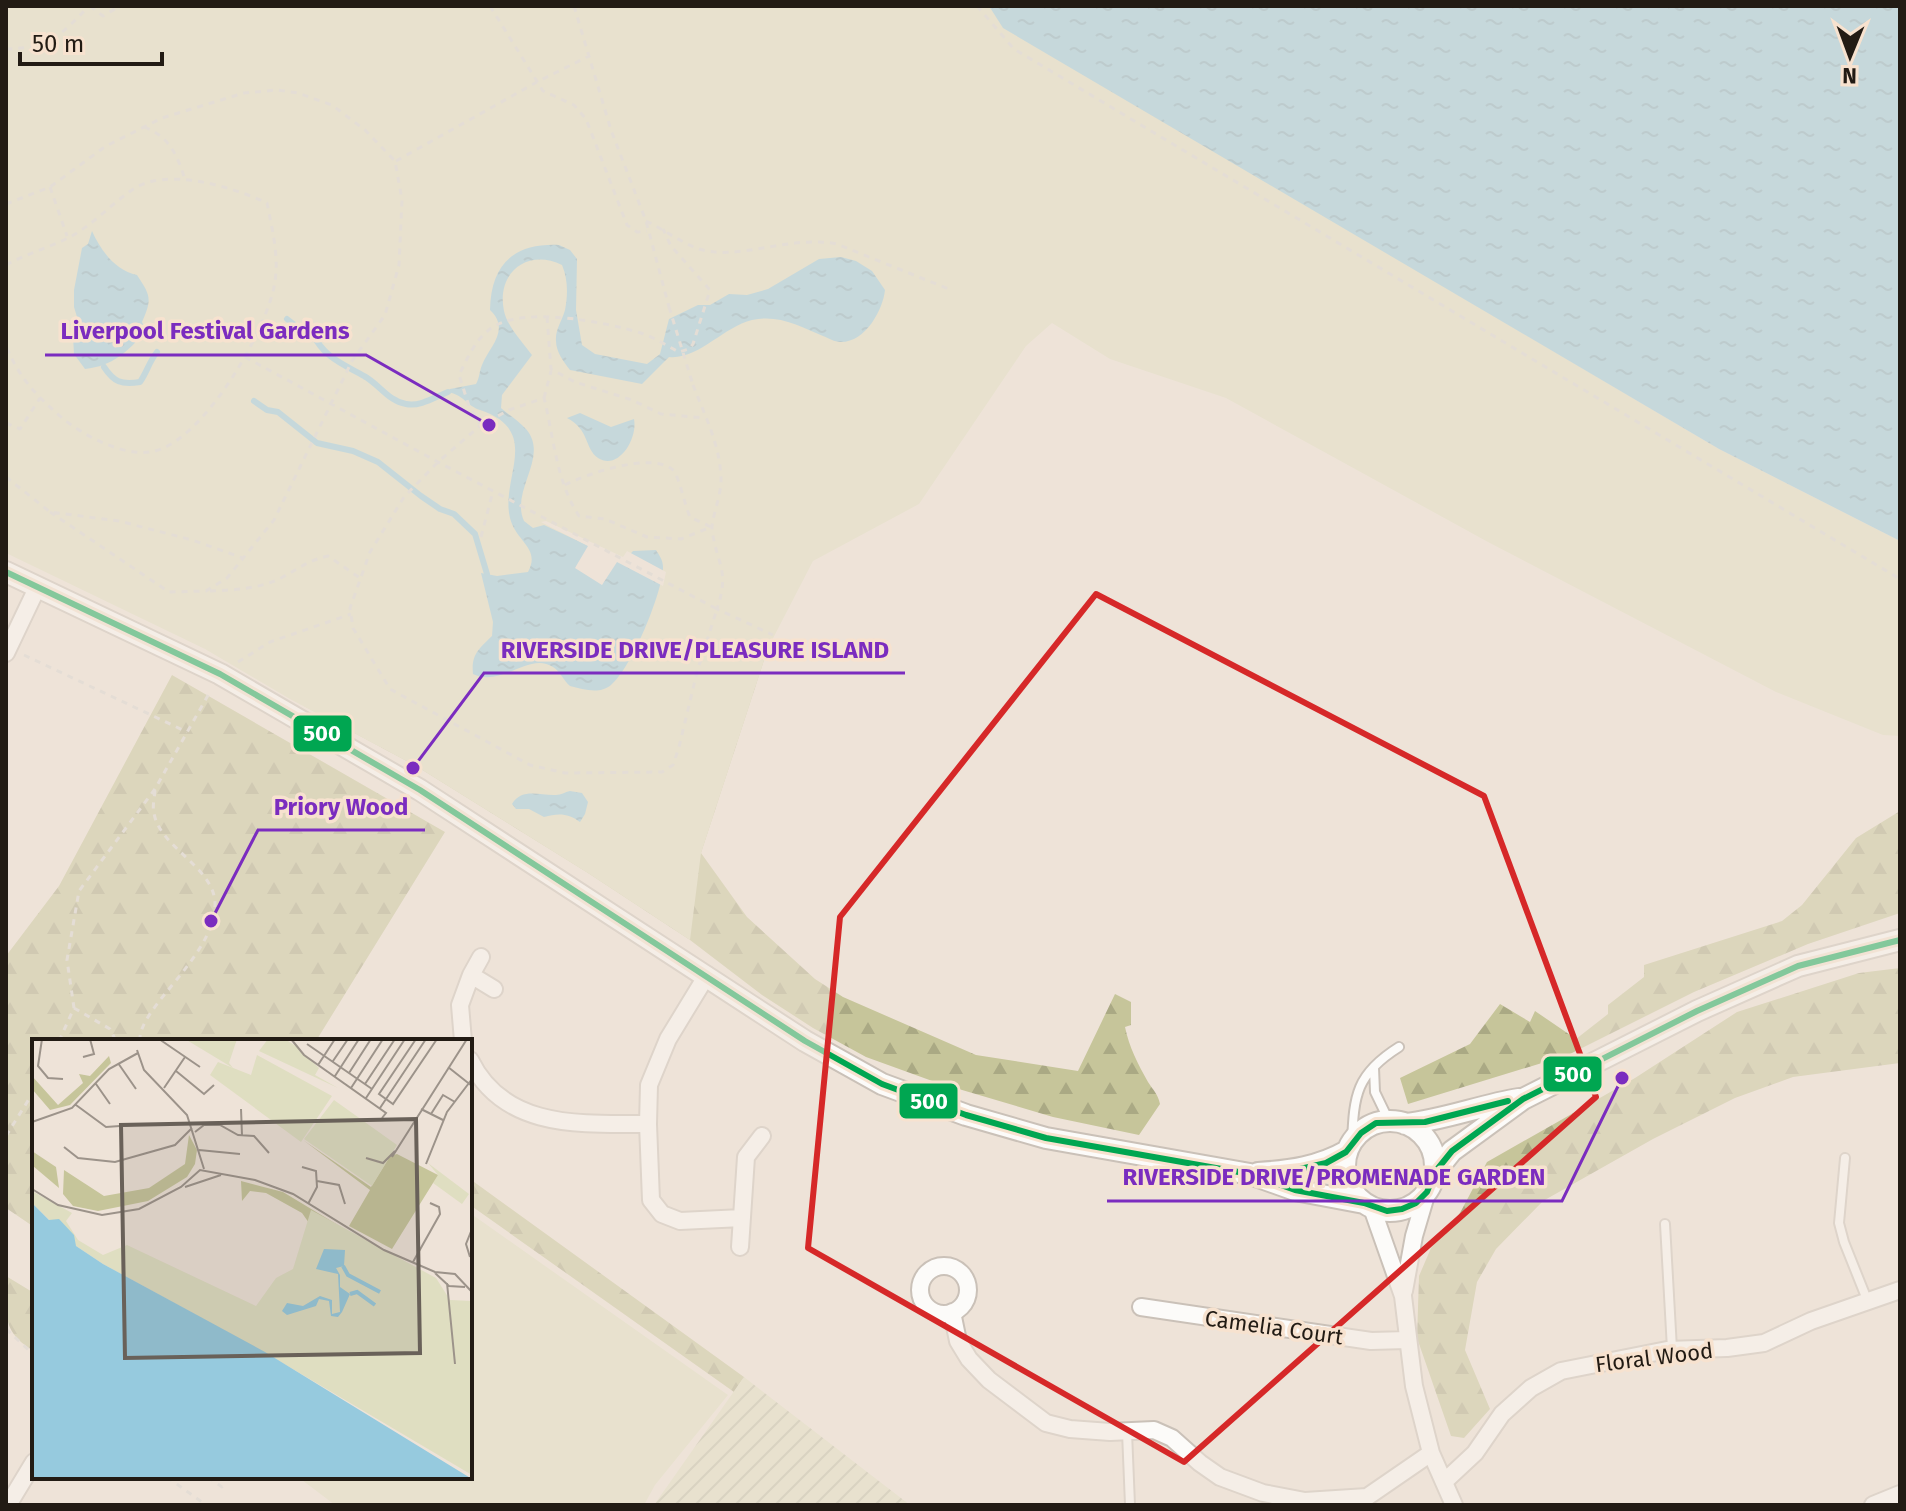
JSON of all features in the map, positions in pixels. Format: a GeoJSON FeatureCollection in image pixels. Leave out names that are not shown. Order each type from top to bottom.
{"type":"FeatureCollection","features":[{"type":"Feature","properties":{"kind":"street"},"geometry":{"type":"LineString","coordinates":[[6,572],[220,674],[420,790],[805,1041],[882,1084],[966,1115],[1046,1138],[1250,1174],[1295,1190],[1387,1211],[1416,1203],[1427,1192]]}},
{"type":"Feature","properties":{"kind":"street"},"geometry":{"type":"LineString","coordinates":[[7,651],[37,588]]}},
{"type":"Feature","properties":{"kind":"street"},"geometry":{"type":"LineString","coordinates":[[1454,1505],[1431,1453],[1414,1386],[1403,1296],[1414,1236],[1435,1172],[1460,1144],[1523,1099],[1697,1011],[1798,966],[1900,940]]}},
{"type":"Feature","properties":{"kind":"street"},"geometry":{"type":"LineString","coordinates":[[463,1039],[460,1005],[481,957]]}},
{"type":"Feature","properties":{"kind":"street"},"geometry":{"type":"LineString","coordinates":[[471,975],[494,989]]}},
{"type":"Feature","properties":{"kind":"street"},"geometry":{"type":"LineString","coordinates":[[707,975],[657,1061],[649,1085],[649,1190],[654,1207],[680,1221],[742,1218]]}},
{"type":"Feature","properties":{"kind":"street"},"geometry":{"type":"LineString","coordinates":[[472,1063],[485,1083],[502,1098],[542,1118],[567,1123],[648,1124]]}},
{"type":"Feature","properties":{"kind":"street"},"geometry":{"type":"LineString","coordinates":[[1250,1174],[1306,1168],[1322,1163],[1350,1146],[1362,1131],[1375,1124],[1428,1121],[1486,1105],[1523,1099]]}},
{"type":"Feature","properties":{"kind":"street"},"geometry":{"type":"LineString","coordinates":[[1397,1122],[1419,1131],[1434,1157],[1435,1172]]}},
{"type":"Feature","properties":{"kind":"street"},"geometry":{"type":"LineString","coordinates":[[740,1247],[746,1157],[762,1136]]}},
{"type":"Feature","properties":{"kind":"street"},"geometry":{"type":"LineString","coordinates":[[1350,1146],[1345,1165],[1347,1180],[1354,1193],[1368,1205],[1403,1296]]}},
{"type":"Feature","properties":{"kind":"street","name":"Floral Wood"},"geometry":{"type":"LineString","coordinates":[[1445,1481],[1475,1453],[1502,1414],[1531,1388],[1561,1371],[1672,1350],[1764,1343],[1811,1321],[1900,1290]]}},
{"type":"Feature","properties":{"kind":"street","name":"Camelia Court"},"geometry":{"type":"LineString","coordinates":[[1141,1307],[1371,1341],[1407,1340]]}},
{"type":"Feature","properties":{"kind":"street"},"geometry":{"type":"LineString","coordinates":[[952,1312],[958,1341],[969,1359],[989,1380],[1046,1423],[1070,1429],[1154,1430],[1172,1438],[1220,1477],[1263,1493],[1305,1501],[1367,1497],[1431,1453]]}},
{"type":"Feature","properties":{"kind":"street"},"geometry":{"type":"LineString","coordinates":[[8,1505],[32,1465]]}},
{"type":"Feature","properties":{"kind":"street"},"geometry":{"type":"LineString","coordinates":[[1873,1505],[1900,1494]]}},
{"type":"Feature","properties":{"kind":"lane"},"geometry":{"type":"LineString","coordinates":[[1350,1146],[1355,1097],[1363,1078],[1383,1057],[1399,1047]]}},
{"type":"Feature","properties":{"kind":"lane"},"geometry":{"type":"LineString","coordinates":[[1374,1068],[1375,1092],[1397,1122]]}},
{"type":"Feature","properties":{"kind":"lane"},"geometry":{"type":"LineString","coordinates":[[1845,1158],[1839,1223],[1868,1303]]}},
{"type":"Feature","properties":{"kind":"lane"},"geometry":{"type":"LineString","coordinates":[[1665,1224],[1672,1350]]}},
{"type":"Feature","properties":{"kind":"lane"},"geometry":{"type":"LineString","coordinates":[[1127,1432],[1130,1505]]}},
{"type":"Feature","properties":{"kind":"path"},"geometry":{"type":"LineString","coordinates":[[6,49],[28,49],[45,44],[90,6],[103,16],[120,6]]}},
{"type":"Feature","properties":{"kind":"path"},"geometry":{"type":"LineString","coordinates":[[490,6],[543,91],[574,105],[586,119],[627,225],[637,232],[649,230]]}},
{"type":"Feature","properties":{"kind":"path"},"geometry":{"type":"LineString","coordinates":[[544,398],[509,410],[481,425],[404,497],[370,552],[350,608],[353,628],[390,689],[530,765],[565,773],[662,772],[673,765],[697,672],[724,589],[724,570],[711,527],[720,500],[721,478],[713,434],[693,385],[649,230],[611,130],[574,6]]}},
{"type":"Feature","properties":{"kind":"path"},"geometry":{"type":"LineString","coordinates":[[977,6],[1014,49],[1900,579]]}},
{"type":"Feature","properties":{"kind":"path"},"geometry":{"type":"LineString","coordinates":[[395,161],[589,56]]}},
{"type":"Feature","properties":{"kind":"path"},"geometry":{"type":"LineString","coordinates":[[6,204],[50,187],[106,146],[162,118],[244,93],[277,90],[298,93],[332,105],[365,130],[395,161],[402,200],[399,265],[385,315],[343,377],[274,520],[227,578],[206,591]]}},
{"type":"Feature","properties":{"kind":"path"},"geometry":{"type":"LineString","coordinates":[[144,127],[157,131],[178,155],[185,180]]}},
{"type":"Feature","properties":{"kind":"path"},"geometry":{"type":"LineString","coordinates":[[6,265],[31,251],[68,238],[102,216],[134,188],[153,180],[185,180],[229,189],[267,203],[276,252],[276,281],[268,313],[245,357],[207,413],[172,443],[150,452],[113,447],[74,428],[40,398],[17,371],[6,346]]}},
{"type":"Feature","properties":{"kind":"path"},"geometry":{"type":"LineString","coordinates":[[50,187],[68,238]]}},
{"type":"Feature","properties":{"kind":"path"},"geometry":{"type":"LineString","coordinates":[[646,221],[696,248],[711,251],[738,251],[799,240],[837,244],[951,290]]}},
{"type":"Feature","properties":{"kind":"path"},"geometry":{"type":"LineString","coordinates":[[481,425],[469,406],[459,375],[472,349],[490,329],[509,321],[547,317],[581,320],[643,333],[679,352],[689,349],[710,295],[707,284],[671,246],[663,229]]}},
{"type":"Feature","properties":{"kind":"path"},"geometry":{"type":"LineString","coordinates":[[547,317],[551,369],[544,398],[553,446],[571,504],[579,516],[605,519],[647,537],[681,539],[711,527]]}},
{"type":"Feature","properties":{"kind":"path"},"geometry":{"type":"LineString","coordinates":[[245,357],[504,497],[717,609],[773,635]]}},
{"type":"Feature","properties":{"kind":"path"},"geometry":{"type":"LineString","coordinates":[[551,369],[575,382],[632,400],[661,414],[705,418]]}},
{"type":"Feature","properties":{"kind":"path"},"geometry":{"type":"LineString","coordinates":[[6,423],[20,429],[40,398]]}},
{"type":"Feature","properties":{"kind":"path"},"geometry":{"type":"LineString","coordinates":[[565,485],[592,472],[617,467],[641,463],[668,467],[679,480],[682,499],[690,517],[711,527]]}},
{"type":"Feature","properties":{"kind":"path"},"geometry":{"type":"LineString","coordinates":[[6,477],[50,512],[169,592],[245,589],[279,579],[311,559],[328,556],[360,579]]}},
{"type":"Feature","properties":{"kind":"path"},"geometry":{"type":"LineString","coordinates":[[481,537],[493,491]]}},
{"type":"Feature","properties":{"kind":"path"},"geometry":{"type":"LineString","coordinates":[[50,512],[119,521],[192,540],[243,558]]}},
{"type":"Feature","properties":{"kind":"path"},"geometry":{"type":"LineString","coordinates":[[60,1039],[74,1008],[67,960],[79,891],[155,789],[220,674],[270,642],[351,614]]}},
{"type":"Feature","properties":{"kind":"path"},"geometry":{"type":"LineString","coordinates":[[7,651],[187,732]]}},
{"type":"Feature","properties":{"kind":"path"},"geometry":{"type":"LineString","coordinates":[[140,1039],[150,1014],[200,950],[211,929],[215,902],[208,882],[161,829],[154,814],[155,789]]}},
{"type":"Feature","properties":{"kind":"path"},"geometry":{"type":"LineString","coordinates":[[74,1008],[110,1029],[115,1039]]}},
{"type":"Feature","properties":{"kind":"path"},"geometry":{"type":"LineString","coordinates":[[6,1136],[32,1094]]}},
{"type":"Feature","properties":{"kind":"path"},"geometry":{"type":"LineString","coordinates":[[6,1329],[32,1353]]}},
{"type":"Feature","properties":{"kind":"path"},"geometry":{"type":"LineString","coordinates":[[170,1479],[202,1502],[201,1505]]}},
{"type":"Feature","properties":{"kind":"path"},"geometry":{"type":"LineString","coordinates":[[211,1479],[222,1487],[225,1484]]}},
{"type":"Feature","properties":{"kind":"highlighted area"},"geometry":{"type":"Polygon","coordinates":[[[1096,594],[1484,796],[1596,1097],[1184,1462],[808,1248],[840,917],[1096,594]]]}},
{"type":"Feature","properties":{"kind":"green space"},"geometry":{"type":"Polygon","coordinates":[[[6,6],[989,6],[1225,157],[1719,449],[1900,541],[1900,736],[1883,735],[1776,692],[1488,542],[1226,398],[1110,359],[1052,323],[1026,346],[919,504],[813,561],[768,648],[701,853],[690,940],[416,766],[290,699],[205,649],[6,553],[6,6]]]}},
{"type":"Feature","properties":{"kind":"green space"},"geometry":{"type":"Polygon","coordinates":[[[768,648],[701,853],[747,917],[815,979],[843,997],[976,1055],[1078,1071],[1115,994],[1131,1002],[1131,1025],[1125,1027],[1137,1062],[1160,1104],[1139,1135],[1053,1117],[935,1082],[866,1057],[762,995],[690,940],[588,873],[416,766],[304,706],[768,648]]]}},
{"type":"Feature","properties":{"kind":"green space"},"geometry":{"type":"Polygon","coordinates":[[[172,675],[445,832],[317,1039],[32,1039],[32,1226],[6,1208],[6,956],[59,886],[172,675]]]}},
{"type":"Feature","properties":{"kind":"green space"},"geometry":{"type":"Polygon","coordinates":[[[1900,811],[1900,913],[1808,944],[1694,992],[1568,1055],[1408,1104],[1400,1078],[1470,1044],[1500,1004],[1530,1022],[1535,1011],[1576,1039],[1608,1014],[1608,1005],[1644,977],[1644,965],[1782,921],[1802,905],[1856,838],[1900,811]]]}},
{"type":"Feature","properties":{"kind":"green space"},"geometry":{"type":"Polygon","coordinates":[[[1900,968],[1900,1063],[1793,1077],[1735,1098],[1653,1139],[1543,1201],[1496,1249],[1477,1282],[1465,1350],[1490,1409],[1464,1438],[1451,1436],[1417,1338],[1419,1276],[1431,1248],[1460,1213],[1487,1162],[1635,1078],[1737,1012],[1859,973],[1900,968]]]}},
{"type":"Feature","properties":{"kind":"green space"},"geometry":{"type":"Polygon","coordinates":[[[472,1180],[744,1377],[734,1392],[472,1206],[472,1180]]]}},
{"type":"Feature","properties":{"kind":"green space"},"geometry":{"type":"Polygon","coordinates":[[[472,1214],[728,1395],[655,1485],[644,1505],[335,1505],[301,1479],[472,1479],[472,1214]]]}},
{"type":"Feature","properties":{"kind":"green space"},"geometry":{"type":"Polygon","coordinates":[[[6,1276],[32,1292],[32,1350],[15,1336],[6,1310],[6,1276]]]}},
{"type":"Feature","properties":{"kind":"green space"},"geometry":{"type":"Polygon","coordinates":[[[744,1377],[910,1505],[654,1505],[744,1377]]]}},
{"type":"Feature","properties":{"kind":"water"},"geometry":{"type":"Polygon","coordinates":[[[989,6],[1900,6],[1900,541],[1719,449],[1003,28],[989,6]]]}},
{"type":"Feature","properties":{"kind":"water"},"geometry":{"type":"Polygon","coordinates":[[[92,231],[110,259],[122,269],[137,275],[149,303],[142,322],[146,331],[139,339],[112,361],[85,369],[74,354],[73,336],[80,327],[74,307],[74,290],[82,248],[88,244],[92,231]]]}},
{"type":"Feature","properties":{"kind":"water"},"geometry":{"type":"Polygon","coordinates":[[[559,245],[570,250],[577,259],[576,310],[582,345],[595,354],[647,364],[660,354],[669,319],[698,305],[710,305],[729,294],[747,295],[768,289],[819,259],[841,257],[856,261],[872,271],[885,290],[881,307],[871,324],[849,341],[836,341],[780,320],[752,320],[690,353],[669,357],[642,384],[570,370],[563,360],[556,341],[567,299],[562,265],[537,260],[526,262],[510,275],[503,297],[504,311],[532,355],[502,395],[501,408],[526,429],[532,440],[534,451],[522,497],[524,521],[533,528],[544,525],[623,562],[633,551],[656,550],[662,562],[658,594],[628,663],[611,685],[596,691],[570,686],[556,669],[544,663],[534,663],[494,677],[473,674],[475,657],[492,636],[493,622],[481,573],[497,576],[528,572],[532,557],[510,518],[508,503],[515,443],[510,430],[499,419],[448,392],[476,384],[499,331],[496,317],[490,310],[491,294],[500,269],[508,260],[529,248],[559,245]]]}},
{"type":"Feature","properties":{"kind":"water"},"geometry":{"type":"Polygon","coordinates":[[[580,413],[611,427],[634,419],[633,435],[625,451],[613,460],[598,458],[580,428],[567,418],[580,413]]]}},
{"type":"Feature","properties":{"kind":"water"},"geometry":{"type":"Polygon","coordinates":[[[570,791],[582,793],[588,802],[580,822],[563,815],[544,817],[529,809],[516,809],[512,804],[526,794],[556,795],[570,791]]]}},
{"type":"Feature","properties":{"kind":"pier"},"geometry":{"type":"Polygon","coordinates":[[[546,521],[623,557],[627,551],[666,572],[663,586],[617,562],[602,585],[575,568],[588,546],[541,522],[546,521]]]}},
{"type":"Feature","properties":{"kind":"waterway"},"geometry":{"type":"LineString","coordinates":[[287,319],[301,330],[312,333],[334,359],[400,402],[417,404],[448,392]]}},
{"type":"Feature","properties":{"kind":"waterway"},"geometry":{"type":"LineString","coordinates":[[104,367],[119,381],[140,382],[157,352]]}},
{"type":"Feature","properties":{"kind":"waterway"},"geometry":{"type":"LineString","coordinates":[[254,401],[267,410],[278,412],[317,443],[353,451],[378,462],[421,496],[454,514],[475,534],[487,574]]}},
{"type":"Feature","properties":{"kind":"transit line","name":"500"},"geometry":{"type":"LineString","coordinates":[[6,572],[220,674],[420,790],[805,1041],[882,1084],[966,1115],[1046,1138],[1250,1174],[1295,1190],[1364,1203],[1387,1211],[1416,1203],[1427,1192],[1435,1172],[1452,1151],[1523,1099],[1697,1011],[1798,966],[1900,940]]}},
{"type":"Feature","properties":{"kind":"transit line","name":"500"},"geometry":{"type":"LineString","coordinates":[[1250,1174],[1326,1163],[1346,1152],[1361,1133],[1376,1123],[1425,1122],[1508,1101]]}},
{"type":"Feature","properties":{"kind":"place","name":"Liverpool Festival Gardens"},"geometry":{"type":"Point","coordinates":[489,425]}},
{"type":"Feature","properties":{"kind":"place","name":"RIVERSIDE DRIVE/PLEASURE ISLAND"},"geometry":{"type":"Point","coordinates":[413,768]}},
{"type":"Feature","properties":{"kind":"place","name":"Priory Wood"},"geometry":{"type":"Point","coordinates":[211,921]}},
{"type":"Feature","properties":{"kind":"place","name":"RIVERSIDE DRIVE/PROMENADE GARDEN"},"geometry":{"type":"Point","coordinates":[1622,1078]}}]}
